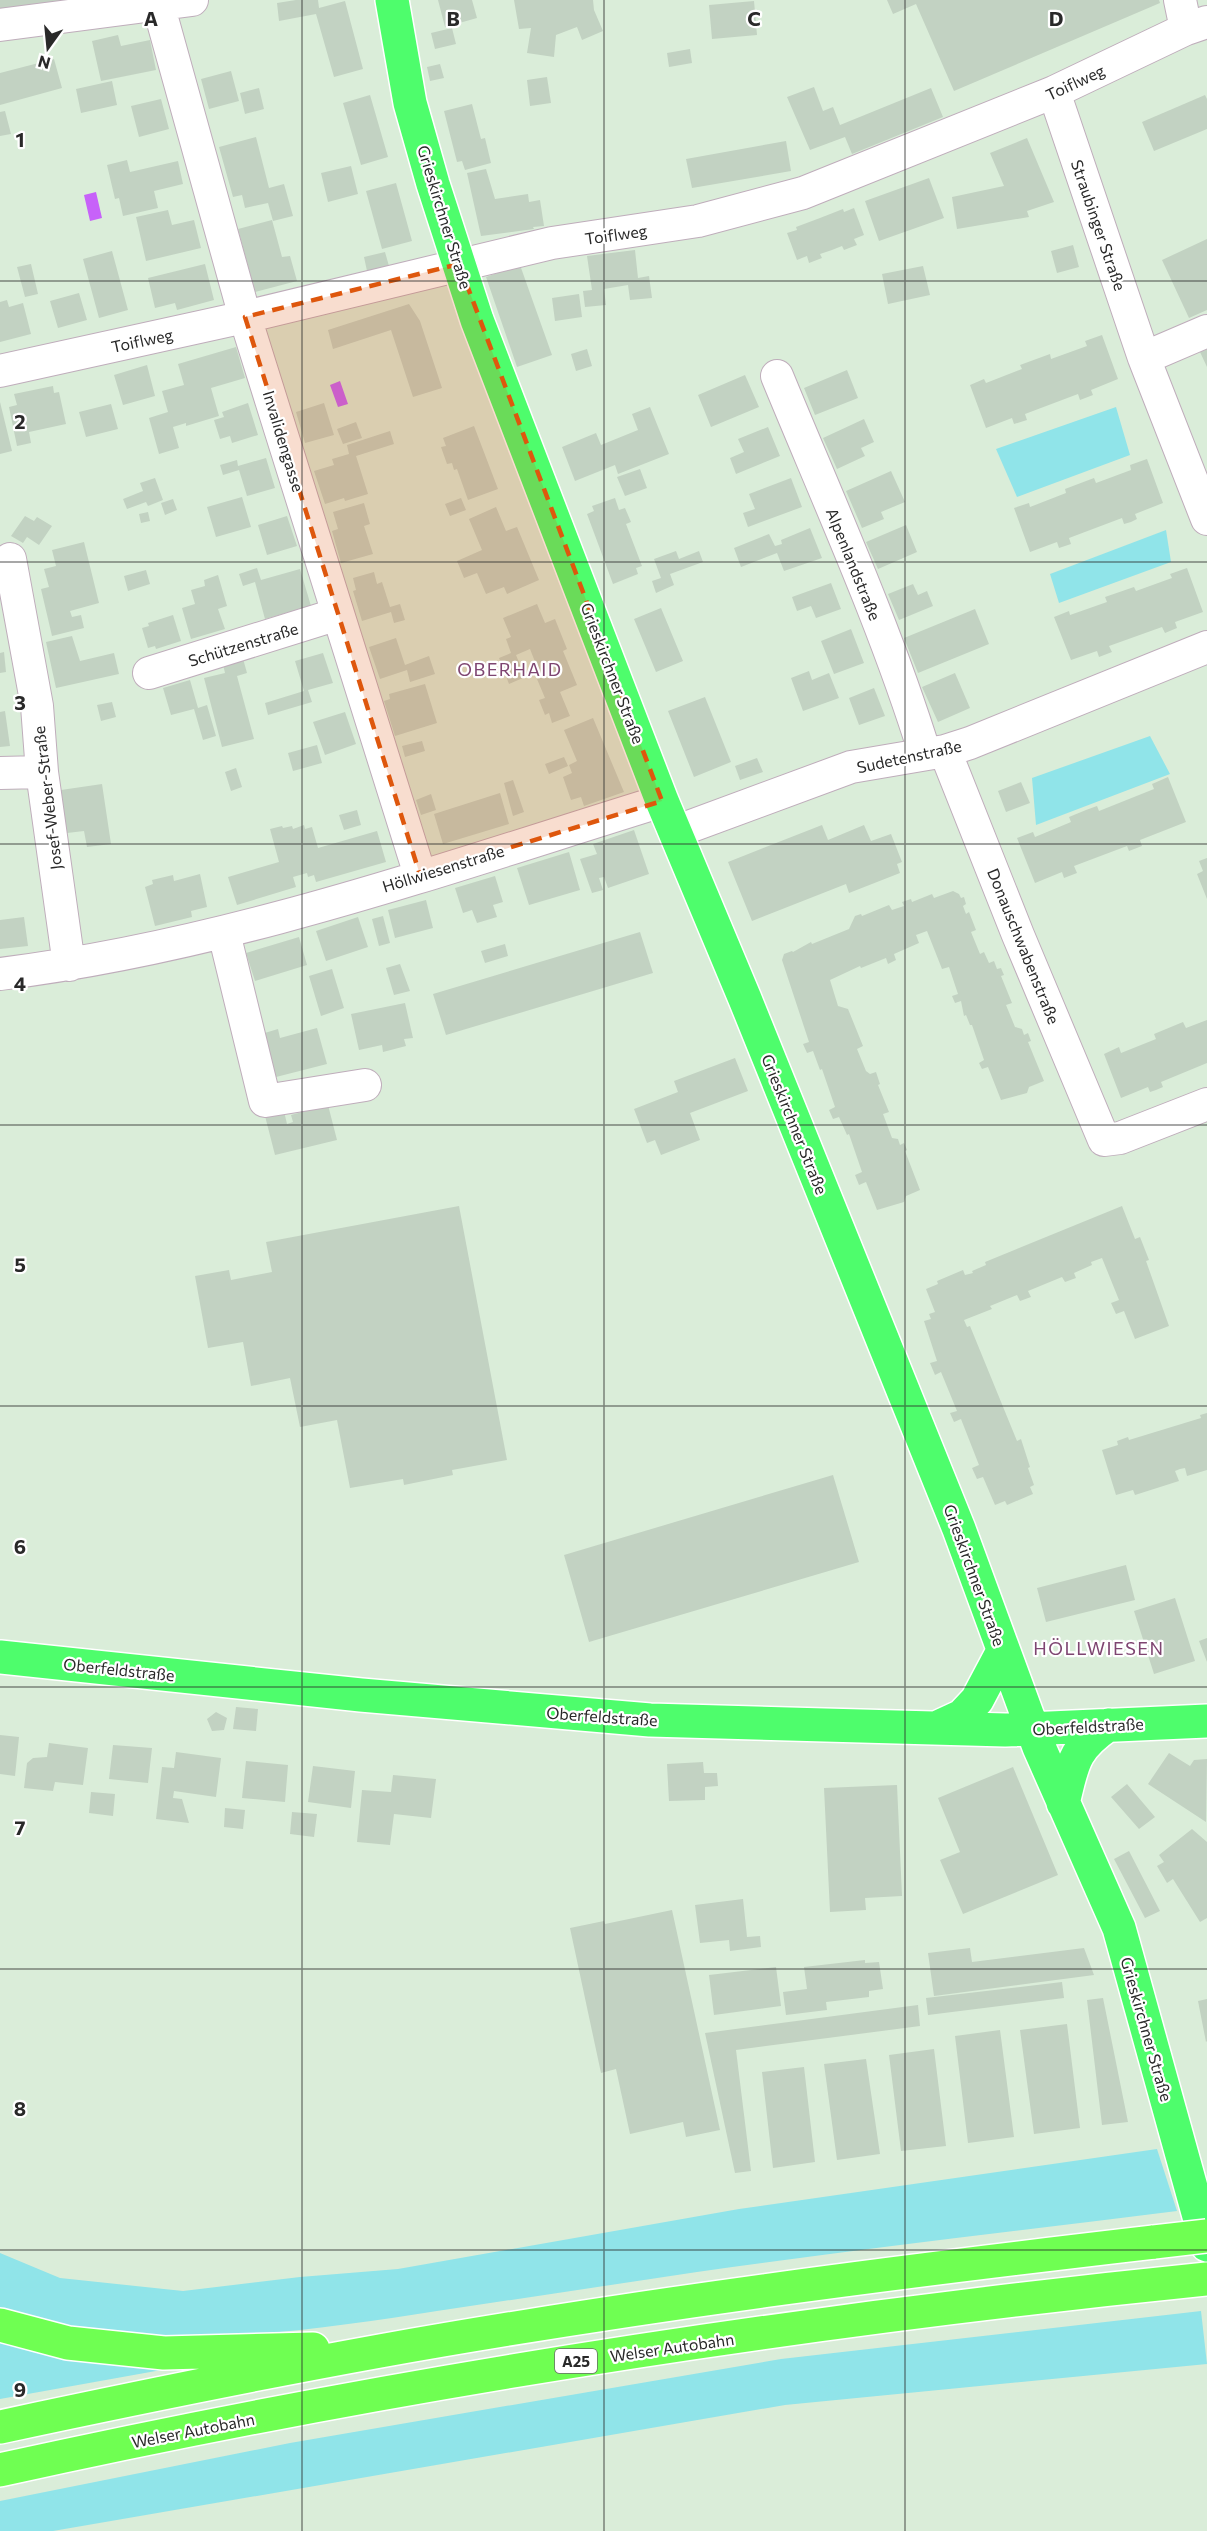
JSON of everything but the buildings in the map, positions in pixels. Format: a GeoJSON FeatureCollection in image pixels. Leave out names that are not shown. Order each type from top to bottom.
{"type":"FeatureCollection","features":[{"type":"Feature","properties":{"kind":"highway"},"geometry":{"type":"LineString","coordinates":[[0,2427],[381,2351],[755,2291],[1207,2236]]}},
{"type":"Feature","properties":{"kind":"highway","name":"Welser Autobahn"},"geometry":{"type":"LineString","coordinates":[[0,2470],[297,2409],[527,2369],[954,2307],[1207,2279]]}},
{"type":"Feature","properties":{"kind":"highway"},"geometry":{"type":"LineString","coordinates":[[0,2325],[68,2343],[164,2353],[284,2348],[381,2351]]}},
{"type":"Feature","properties":{"kind":"main road","name":"Grieskirchner Straße"},"geometry":{"type":"LineString","coordinates":[[392,0],[410,103],[477,320],[662,801],[959,1529],[1032,1729],[1119,1928],[1207,2245]]}},
{"type":"Feature","properties":{"kind":"main road"},"geometry":{"type":"LineString","coordinates":[[936,1728],[962,1716],[977,1700],[1003,1651]]}},
{"type":"Feature","properties":{"kind":"main road","name":"Oberfeldstraße"},"geometry":{"type":"LineString","coordinates":[[0,1657],[569,1714],[650,1720],[1032,1729],[1207,1721]]}},
{"type":"Feature","properties":{"kind":"main road"},"geometry":{"type":"LineString","coordinates":[[1063,1803],[1074,1759],[1092,1736],[1108,1725]]}},
{"type":"Feature","properties":{"kind":"street"},"geometry":{"type":"LineString","coordinates":[[0,25],[192,0]]}},
{"type":"Feature","properties":{"kind":"street","name":"Invalidengasse"},"geometry":{"type":"LineString","coordinates":[[158,4],[245,317],[420,875]]}},
{"type":"Feature","properties":{"kind":"street","name":"Toiflweg"},"geometry":{"type":"LineString","coordinates":[[0,371],[245,317],[552,243],[699,221],[804,193],[1054,92],[1191,17]]}},
{"type":"Feature","properties":{"kind":"street","name":"Straubinger Straße"},"geometry":{"type":"LineString","coordinates":[[1054,92],[1144,358],[1207,519]]}},
{"type":"Feature","properties":{"kind":"street"},"geometry":{"type":"LineString","coordinates":[[1144,358],[1207,331]]}},
{"type":"Feature","properties":{"kind":"street","name":"Alpenlandstraße"},"geometry":{"type":"LineString","coordinates":[[777,375],[855,564],[913,717],[935,753]]}},
{"type":"Feature","properties":{"kind":"street","name":"Josef-Weber-Straße"},"geometry":{"type":"LineString","coordinates":[[10,560],[37,706],[42,772],[69,965]]}},
{"type":"Feature","properties":{"kind":"street","name":"Schützenstraße"},"geometry":{"type":"LineString","coordinates":[[148,673],[338,614]]}},
{"type":"Feature","properties":{"kind":"street","name":"Sudetenstraße"},"geometry":{"type":"LineString","coordinates":[[675,832],[851,767],[935,753],[1207,647]]}},
{"type":"Feature","properties":{"kind":"street","name":"Donauschwabenstraße"},"geometry":{"type":"LineString","coordinates":[[935,753],[1018,935],[1104,1140],[1120,1138],[1207,1104]]}},
{"type":"Feature","properties":{"kind":"street"},"geometry":{"type":"LineString","coordinates":[[0,773],[42,772]]}},
{"type":"Feature","properties":{"kind":"street","name":"Höllwiesenstraße"},"geometry":{"type":"LineString","coordinates":[[0,974],[69,965],[224,933],[662,801]]}},
{"type":"Feature","properties":{"kind":"street"},"geometry":{"type":"LineString","coordinates":[[224,933],[265,1101],[365,1085]]}},
{"type":"Feature","properties":{"kind":"highlighted area"},"geometry":{"type":"Polygon","coordinates":[[[459,264],[662,801],[420,875],[245,317],[459,264]]]}},
{"type":"Feature","properties":{"kind":"shaded area"},"geometry":{"type":"Polygon","coordinates":[[[96,192],[102,218],[90,221],[84,195],[96,192]]]}},
{"type":"Feature","properties":{"kind":"shaded area"},"geometry":{"type":"Polygon","coordinates":[[[340,381],[348,404],[338,407],[330,385],[340,381]]]}},
{"type":"Feature","properties":{"kind":"shaded area"},"geometry":{"type":"Polygon","coordinates":[[[1116,407],[1130,455],[1017,497],[996,449],[1116,407]]]}},
{"type":"Feature","properties":{"kind":"shaded area"},"geometry":{"type":"Polygon","coordinates":[[[1166,530],[1171,562],[1059,603],[1050,574],[1166,530]]]}},
{"type":"Feature","properties":{"kind":"shaded area"},"geometry":{"type":"Polygon","coordinates":[[[1150,736],[1170,774],[1036,825],[1032,778],[1150,736]]]}},
{"type":"Feature","properties":{"kind":"shaded area"},"geometry":{"type":"Polygon","coordinates":[[[1157,2149],[1177,2211],[697,2272],[328,2327],[273,2333],[163,2336],[108,2332],[53,2323],[0,2308],[0,2253],[60,2278],[183,2291],[300,2277],[398,2269],[739,2209],[1157,2149]]]}},
{"type":"Feature","properties":{"kind":"shaded area"},"geometry":{"type":"Polygon","coordinates":[[[1201,2311],[1207,2364],[785,2405],[53,2531],[0,2531],[0,2501],[290,2443],[781,2359],[1201,2311]]]}},
{"type":"Feature","properties":{"kind":"shaded area"},"geometry":{"type":"Polygon","coordinates":[[[0,2337],[167,2369],[0,2399],[0,2337]]]}},
{"type":"Feature","properties":{"kind":"district","name":"OBERHAID"},"geometry":{"type":"Point","coordinates":[510,669]}},
{"type":"Feature","properties":{"kind":"district","name":"HÖLLWIESEN"},"geometry":{"type":"Point","coordinates":[1099,1648]}}]}
